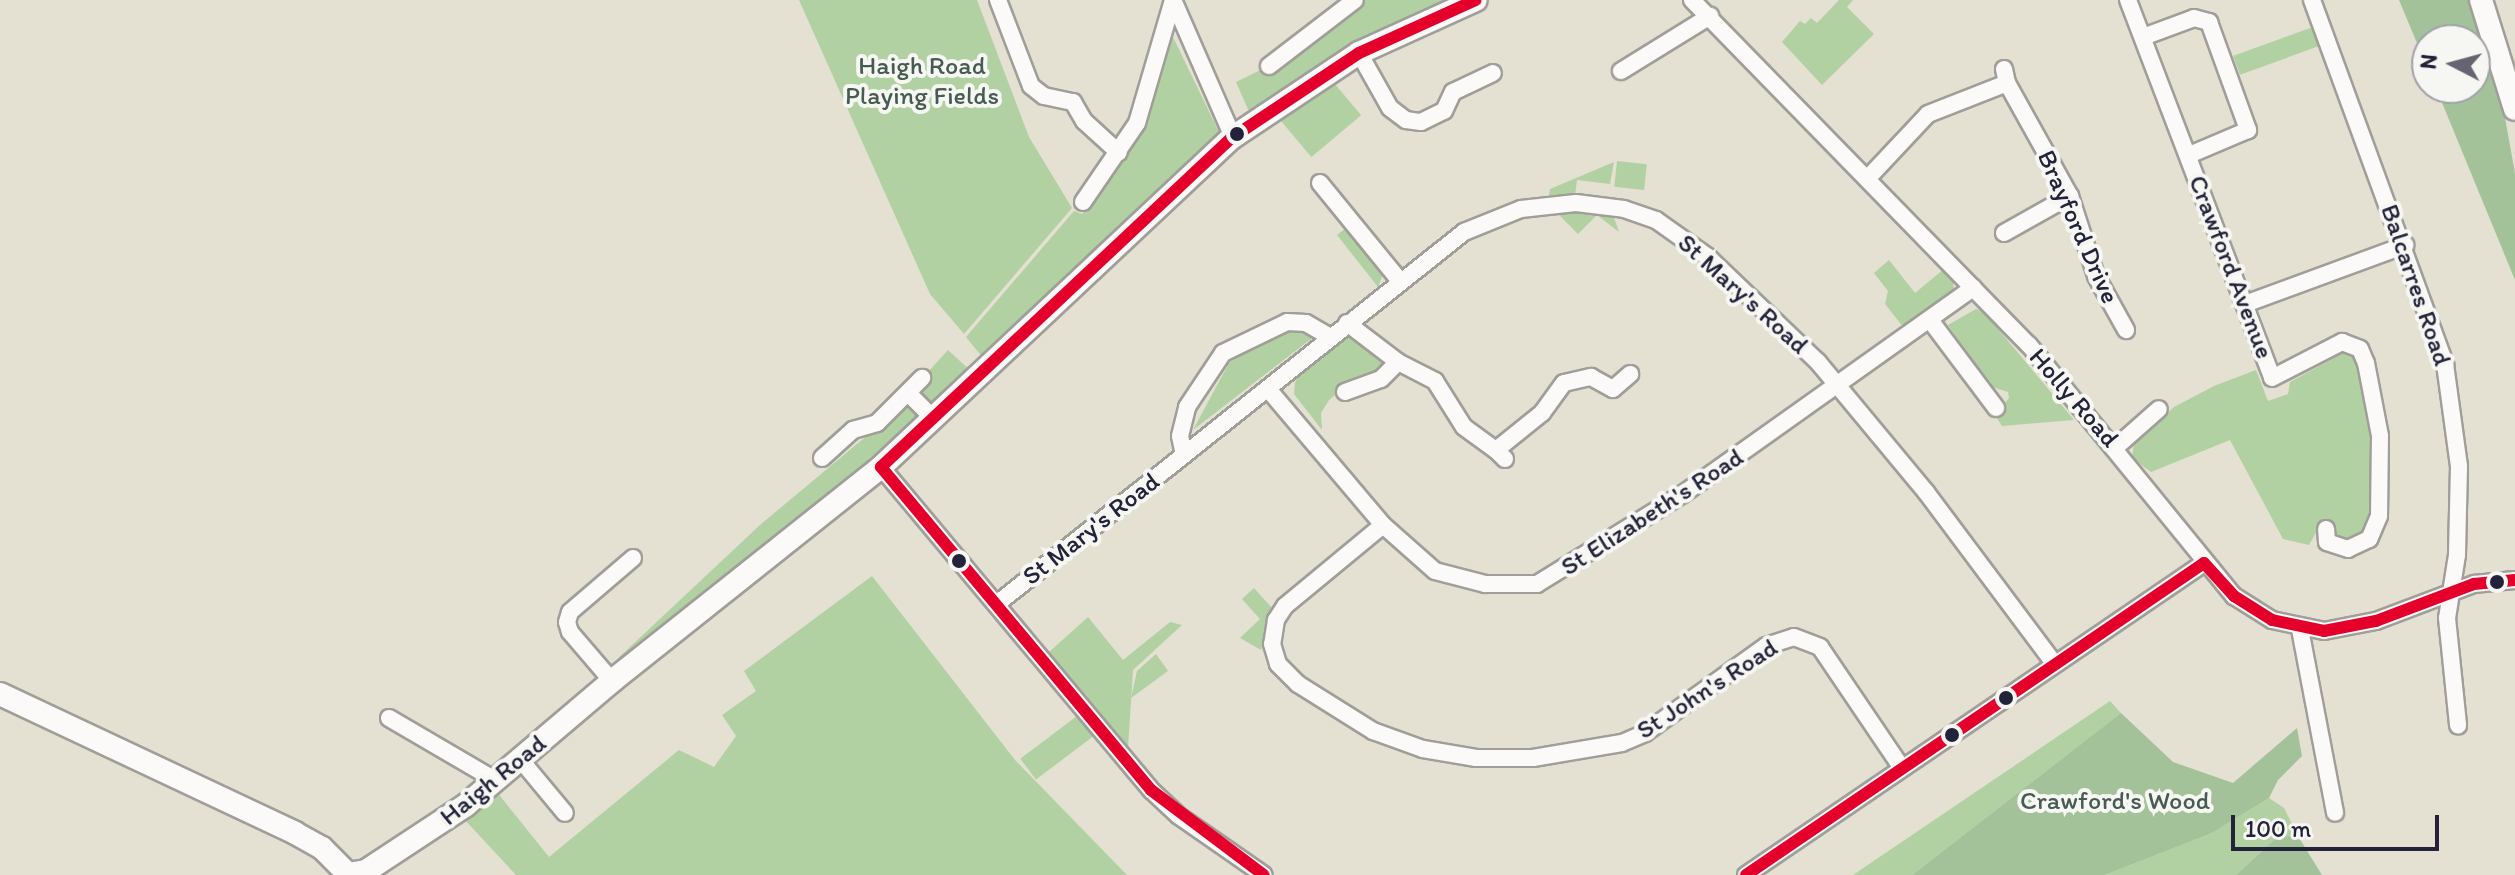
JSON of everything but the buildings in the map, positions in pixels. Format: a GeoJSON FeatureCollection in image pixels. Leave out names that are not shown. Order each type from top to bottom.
{"type":"FeatureCollection","features":[{"type":"Feature","properties":{"kind":"main road","name":"Haigh Road"},"geometry":{"type":"LineString","coordinates":[[0,694],[295,833],[322,848],[348,874],[376,866],[443,823],[612,681],[881,467],[935,420],[1233,137],[1359,53],[1476,0]]}},
{"type":"Feature","properties":{"kind":"main road"},"geometry":{"type":"LineString","coordinates":[[2481,0],[2515,109]]}},
{"type":"Feature","properties":{"kind":"street"},"geometry":{"type":"LineString","coordinates":[[998,0],[1031,86],[1044,96],[1073,102],[1084,121],[1119,153]]}},
{"type":"Feature","properties":{"kind":"street"},"geometry":{"type":"LineString","coordinates":[[1083,202],[1119,153],[1145,103],[1173,0]]}},
{"type":"Feature","properties":{"kind":"street"},"geometry":{"type":"LineString","coordinates":[[1173,0],[1233,137]]}},
{"type":"Feature","properties":{"kind":"street"},"geometry":{"type":"LineString","coordinates":[[1269,66],[1355,0]]}},
{"type":"Feature","properties":{"kind":"street","name":"Holly Road"},"geometry":{"type":"LineString","coordinates":[[1692,0],[1973,288],[2116,447],[2204,563],[2246,605],[2300,629],[2348,629],[2449,590],[2515,580]]}},
{"type":"Feature","properties":{"kind":"street","name":"Crawford Avenue"},"geometry":{"type":"LineString","coordinates":[[2128,0],[2274,384],[2342,342],[2360,349],[2366,363],[2380,436],[2379,516],[2369,539],[2358,546],[2338,548],[2323,538]]}},
{"type":"Feature","properties":{"kind":"street","name":"Balcarres Road"},"geometry":{"type":"LineString","coordinates":[[2312,0],[2437,333],[2455,420],[2459,509],[2449,590],[2449,665],[2458,725]]}},
{"type":"Feature","properties":{"kind":"street"},"geometry":{"type":"LineString","coordinates":[[1621,71],[1710,16]]}},
{"type":"Feature","properties":{"kind":"street","name":"Crawford Avenue"},"geometry":{"type":"LineString","coordinates":[[2143,37],[2194,18],[2209,22],[2248,130],[2189,155]]}},
{"type":"Feature","properties":{"kind":"street"},"geometry":{"type":"LineString","coordinates":[[1359,53],[1390,108],[1406,120],[1428,125],[1444,111],[1453,92],[1493,73]]}},
{"type":"Feature","properties":{"kind":"street","name":"Brayford Drive"},"geometry":{"type":"LineString","coordinates":[[1867,179],[1928,114],[2006,76],[2070,196],[2096,276],[2126,330]]}},
{"type":"Feature","properties":{"kind":"street"},"geometry":{"type":"LineString","coordinates":[[1320,183],[1400,281]]}},
{"type":"Feature","properties":{"kind":"street"},"geometry":{"type":"LineString","coordinates":[[2004,233],[2070,196]]}},
{"type":"Feature","properties":{"kind":"street","name":"St Mary's Road"},"geometry":{"type":"LineString","coordinates":[[998,603],[1464,232],[1521,209],[1560,202],[1624,209],[1656,220],[1708,257],[1839,385],[2054,663]]}},
{"type":"Feature","properties":{"kind":"street"},"geometry":{"type":"LineString","coordinates":[[2245,304],[2405,245]]}},
{"type":"Feature","properties":{"kind":"street","name":"St Elizabeth's Road"},"geometry":{"type":"LineString","coordinates":[[1268,389],[1383,525],[1448,577],[1506,586],[1537,584],[1683,494],[1973,288]]}},
{"type":"Feature","properties":{"kind":"street"},"geometry":{"type":"LineString","coordinates":[[1930,320],[1996,408]]}},
{"type":"Feature","properties":{"kind":"street","name":"St Mary's Road"},"geometry":{"type":"LineString","coordinates":[[1184,455],[1180,436],[1187,407],[1223,353],[1287,322],[1306,323],[1330,337]]}},
{"type":"Feature","properties":{"kind":"street"},"geometry":{"type":"LineString","coordinates":[[1347,323],[1398,362],[1435,381],[1464,427],[1500,455],[1572,378],[1591,377],[1613,389],[1630,374]]}},
{"type":"Feature","properties":{"kind":"street"},"geometry":{"type":"LineString","coordinates":[[1345,392],[1381,379],[1398,362]]}},
{"type":"Feature","properties":{"kind":"street"},"geometry":{"type":"LineString","coordinates":[[822,458],[853,430],[877,423],[922,378]]}},
{"type":"Feature","properties":{"kind":"street"},"geometry":{"type":"LineString","coordinates":[[908,393],[935,420]]}},
{"type":"Feature","properties":{"kind":"street"},"geometry":{"type":"LineString","coordinates":[[2116,447],[2159,409]]}},
{"type":"Feature","properties":{"kind":"street"},"geometry":{"type":"LineString","coordinates":[[881,467],[998,603],[1151,790],[1179,816],[1264,875]]}},
{"type":"Feature","properties":{"kind":"street","name":"St John's Road"},"geometry":{"type":"LineString","coordinates":[[1383,525],[1285,606],[1276,620],[1272,644],[1278,664],[1298,684],[1373,731],[1423,749],[1476,758],[1533,758],[1622,743],[1645,733],[1766,646],[1794,637],[1820,647],[1834,663],[1902,768]]}},
{"type":"Feature","properties":{"kind":"street"},"geometry":{"type":"LineString","coordinates":[[612,681],[570,632],[567,622],[570,612],[633,558]]}},
{"type":"Feature","properties":{"kind":"street"},"geometry":{"type":"LineString","coordinates":[[1746,875],[2204,563]]}},
{"type":"Feature","properties":{"kind":"street"},"geometry":{"type":"LineString","coordinates":[[2300,629],[2335,813]]}},
{"type":"Feature","properties":{"kind":"street"},"geometry":{"type":"LineString","coordinates":[[389,718],[495,780]]}},
{"type":"Feature","properties":{"kind":"street"},"geometry":{"type":"LineString","coordinates":[[520,759],[565,813]]}},
{"type":"Feature","properties":{"kind":"green space","name":"Haigh Road Playing Fields"},"geometry":{"type":"Polygon","coordinates":[[[799,0],[977,0],[1029,137],[1072,208],[964,334],[930,294],[799,0]]]}},
{"type":"Feature","properties":{"kind":"green space"},"geometry":{"type":"Polygon","coordinates":[[[1355,0],[1476,0],[1250,114],[1236,82],[1269,66],[1355,0]]]}},
{"type":"Feature","properties":{"kind":"green space"},"geometry":{"type":"Polygon","coordinates":[[[1839,0],[1853,0],[1847,7],[1874,34],[1822,85],[1782,42],[1800,21],[1805,24],[1811,18],[1817,23],[1839,0]]]}},
{"type":"Feature","properties":{"kind":"green space"},"geometry":{"type":"Polygon","coordinates":[[[2399,0],[2471,0],[2478,24],[2411,24],[2411,29],[2399,0]]]}},
{"type":"Feature","properties":{"kind":"green space"},"geometry":{"type":"Polygon","coordinates":[[[2313,27],[2320,46],[2240,75],[2233,56],[2313,27]]]}},
{"type":"Feature","properties":{"kind":"green space"},"geometry":{"type":"Polygon","coordinates":[[[1171,33],[1220,134],[983,358],[966,337],[1074,211],[1082,214],[1116,172],[1138,135],[1171,33]]]}},
{"type":"Feature","properties":{"kind":"green space"},"geometry":{"type":"Polygon","coordinates":[[[2491,64],[2501,96],[2515,173],[2515,280],[2443,104],[2491,104],[2491,64]]]}},
{"type":"Feature","properties":{"kind":"green space"},"geometry":{"type":"Polygon","coordinates":[[[1329,77],[1361,115],[1311,157],[1279,119],[1329,77]]]}},
{"type":"Feature","properties":{"kind":"green space"},"geometry":{"type":"Polygon","coordinates":[[[1617,161],[1647,164],[1644,190],[1614,187],[1617,161]]]}},
{"type":"Feature","properties":{"kind":"green space"},"geometry":{"type":"Polygon","coordinates":[[[1614,162],[1610,184],[1577,180],[1575,195],[1549,195],[1550,189],[1614,162]]]}},
{"type":"Feature","properties":{"kind":"green space"},"geometry":{"type":"Polygon","coordinates":[[[1555,211],[1613,215],[1619,232],[1597,215],[1578,234],[1555,211]]]}},
{"type":"Feature","properties":{"kind":"green space"},"geometry":{"type":"Polygon","coordinates":[[[1346,228],[1383,274],[1378,287],[1337,235],[1346,228]]]}},
{"type":"Feature","properties":{"kind":"green space"},"geometry":{"type":"Polygon","coordinates":[[[1889,260],[1915,293],[1944,269],[1953,279],[1954,291],[1904,328],[1885,304],[1888,291],[1874,273],[1889,260]]]}},
{"type":"Feature","properties":{"kind":"green space"},"geometry":{"type":"Polygon","coordinates":[[[1976,309],[1984,312],[2074,420],[2002,426],[1995,415],[2009,398],[2008,392],[1989,386],[1948,325],[1976,309]]]}},
{"type":"Feature","properties":{"kind":"green space"},"geometry":{"type":"Polygon","coordinates":[[[1289,332],[1320,332],[1193,430],[1229,363],[1246,348],[1289,332]]]}},
{"type":"Feature","properties":{"kind":"green space"},"geometry":{"type":"Polygon","coordinates":[[[1342,338],[1355,338],[1391,365],[1349,383],[1329,400],[1321,413],[1322,430],[1294,394],[1295,383],[1299,372],[1342,338]]]}},
{"type":"Feature","properties":{"kind":"green space"},"geometry":{"type":"Polygon","coordinates":[[[948,350],[972,372],[924,421],[673,623],[615,661],[760,525],[924,388],[928,372],[948,350]]]}},
{"type":"Feature","properties":{"kind":"green space"},"geometry":{"type":"Polygon","coordinates":[[[2345,352],[2356,353],[2374,459],[2372,521],[2361,535],[2344,540],[2337,536],[2333,521],[2323,520],[2309,545],[2283,539],[2230,440],[2151,472],[2132,458],[2134,443],[2174,407],[2214,386],[2256,370],[2268,401],[2288,394],[2290,382],[2345,352]]]}},
{"type":"Feature","properties":{"kind":"green space"},"geometry":{"type":"Polygon","coordinates":[[[872,576],[1015,760],[1127,875],[516,875],[464,819],[496,791],[549,857],[679,750],[714,767],[736,736],[722,715],[756,691],[744,671],[872,576]]]}},
{"type":"Feature","properties":{"kind":"green space"},"geometry":{"type":"Polygon","coordinates":[[[1254,588],[1272,608],[1261,650],[1240,638],[1260,619],[1242,599],[1254,588]]]}},
{"type":"Feature","properties":{"kind":"green space"},"geometry":{"type":"Polygon","coordinates":[[[1088,617],[1123,660],[1170,622],[1182,625],[1133,670],[1128,748],[1049,652],[1088,617]]]}},
{"type":"Feature","properties":{"kind":"green space"},"geometry":{"type":"Polygon","coordinates":[[[1156,654],[1168,671],[1131,698],[1137,671],[1156,654]]]}},
{"type":"Feature","properties":{"kind":"green space"},"geometry":{"type":"Polygon","coordinates":[[[2110,701],[2121,713],[1912,875],[1853,875],[2110,701]]]}},
{"type":"Feature","properties":{"kind":"green space","name":"Crawford's Wood"},"geometry":{"type":"Polygon","coordinates":[[[2121,713],[2173,762],[2233,783],[2297,728],[2302,756],[2278,780],[2269,798],[2212,833],[2105,875],[1912,875],[2121,713]]]}},
{"type":"Feature","properties":{"kind":"green space"},"geometry":{"type":"Polygon","coordinates":[[[1077,716],[1093,737],[1036,779],[1020,759],[1077,716]]]}},
{"type":"Feature","properties":{"kind":"green space"},"geometry":{"type":"Polygon","coordinates":[[[2269,798],[2284,808],[2301,841],[2275,839],[2236,875],[2105,875],[2212,833],[2269,798]]]}},
{"type":"Feature","properties":{"kind":"green space","name":"Crawford's Wood"},"geometry":{"type":"Polygon","coordinates":[[[2289,836],[2301,841],[2322,875],[2236,875],[2275,839],[2289,836]]]}},
{"type":"Feature","properties":{"kind":"transit line"},"geometry":{"type":"LineString","coordinates":[[881,467],[1233,137],[1359,53],[1476,0]]}},
{"type":"Feature","properties":{"kind":"transit line"},"geometry":{"type":"LineString","coordinates":[[881,467],[1151,790],[1264,875]]}},
{"type":"Feature","properties":{"kind":"transit line"},"geometry":{"type":"LineString","coordinates":[[2204,563],[2234,596],[2272,620],[2324,631],[2376,621],[2474,584],[2515,580]]}},
{"type":"Feature","properties":{"kind":"transit line"},"geometry":{"type":"LineString","coordinates":[[1746,875],[2204,563]]}}]}
